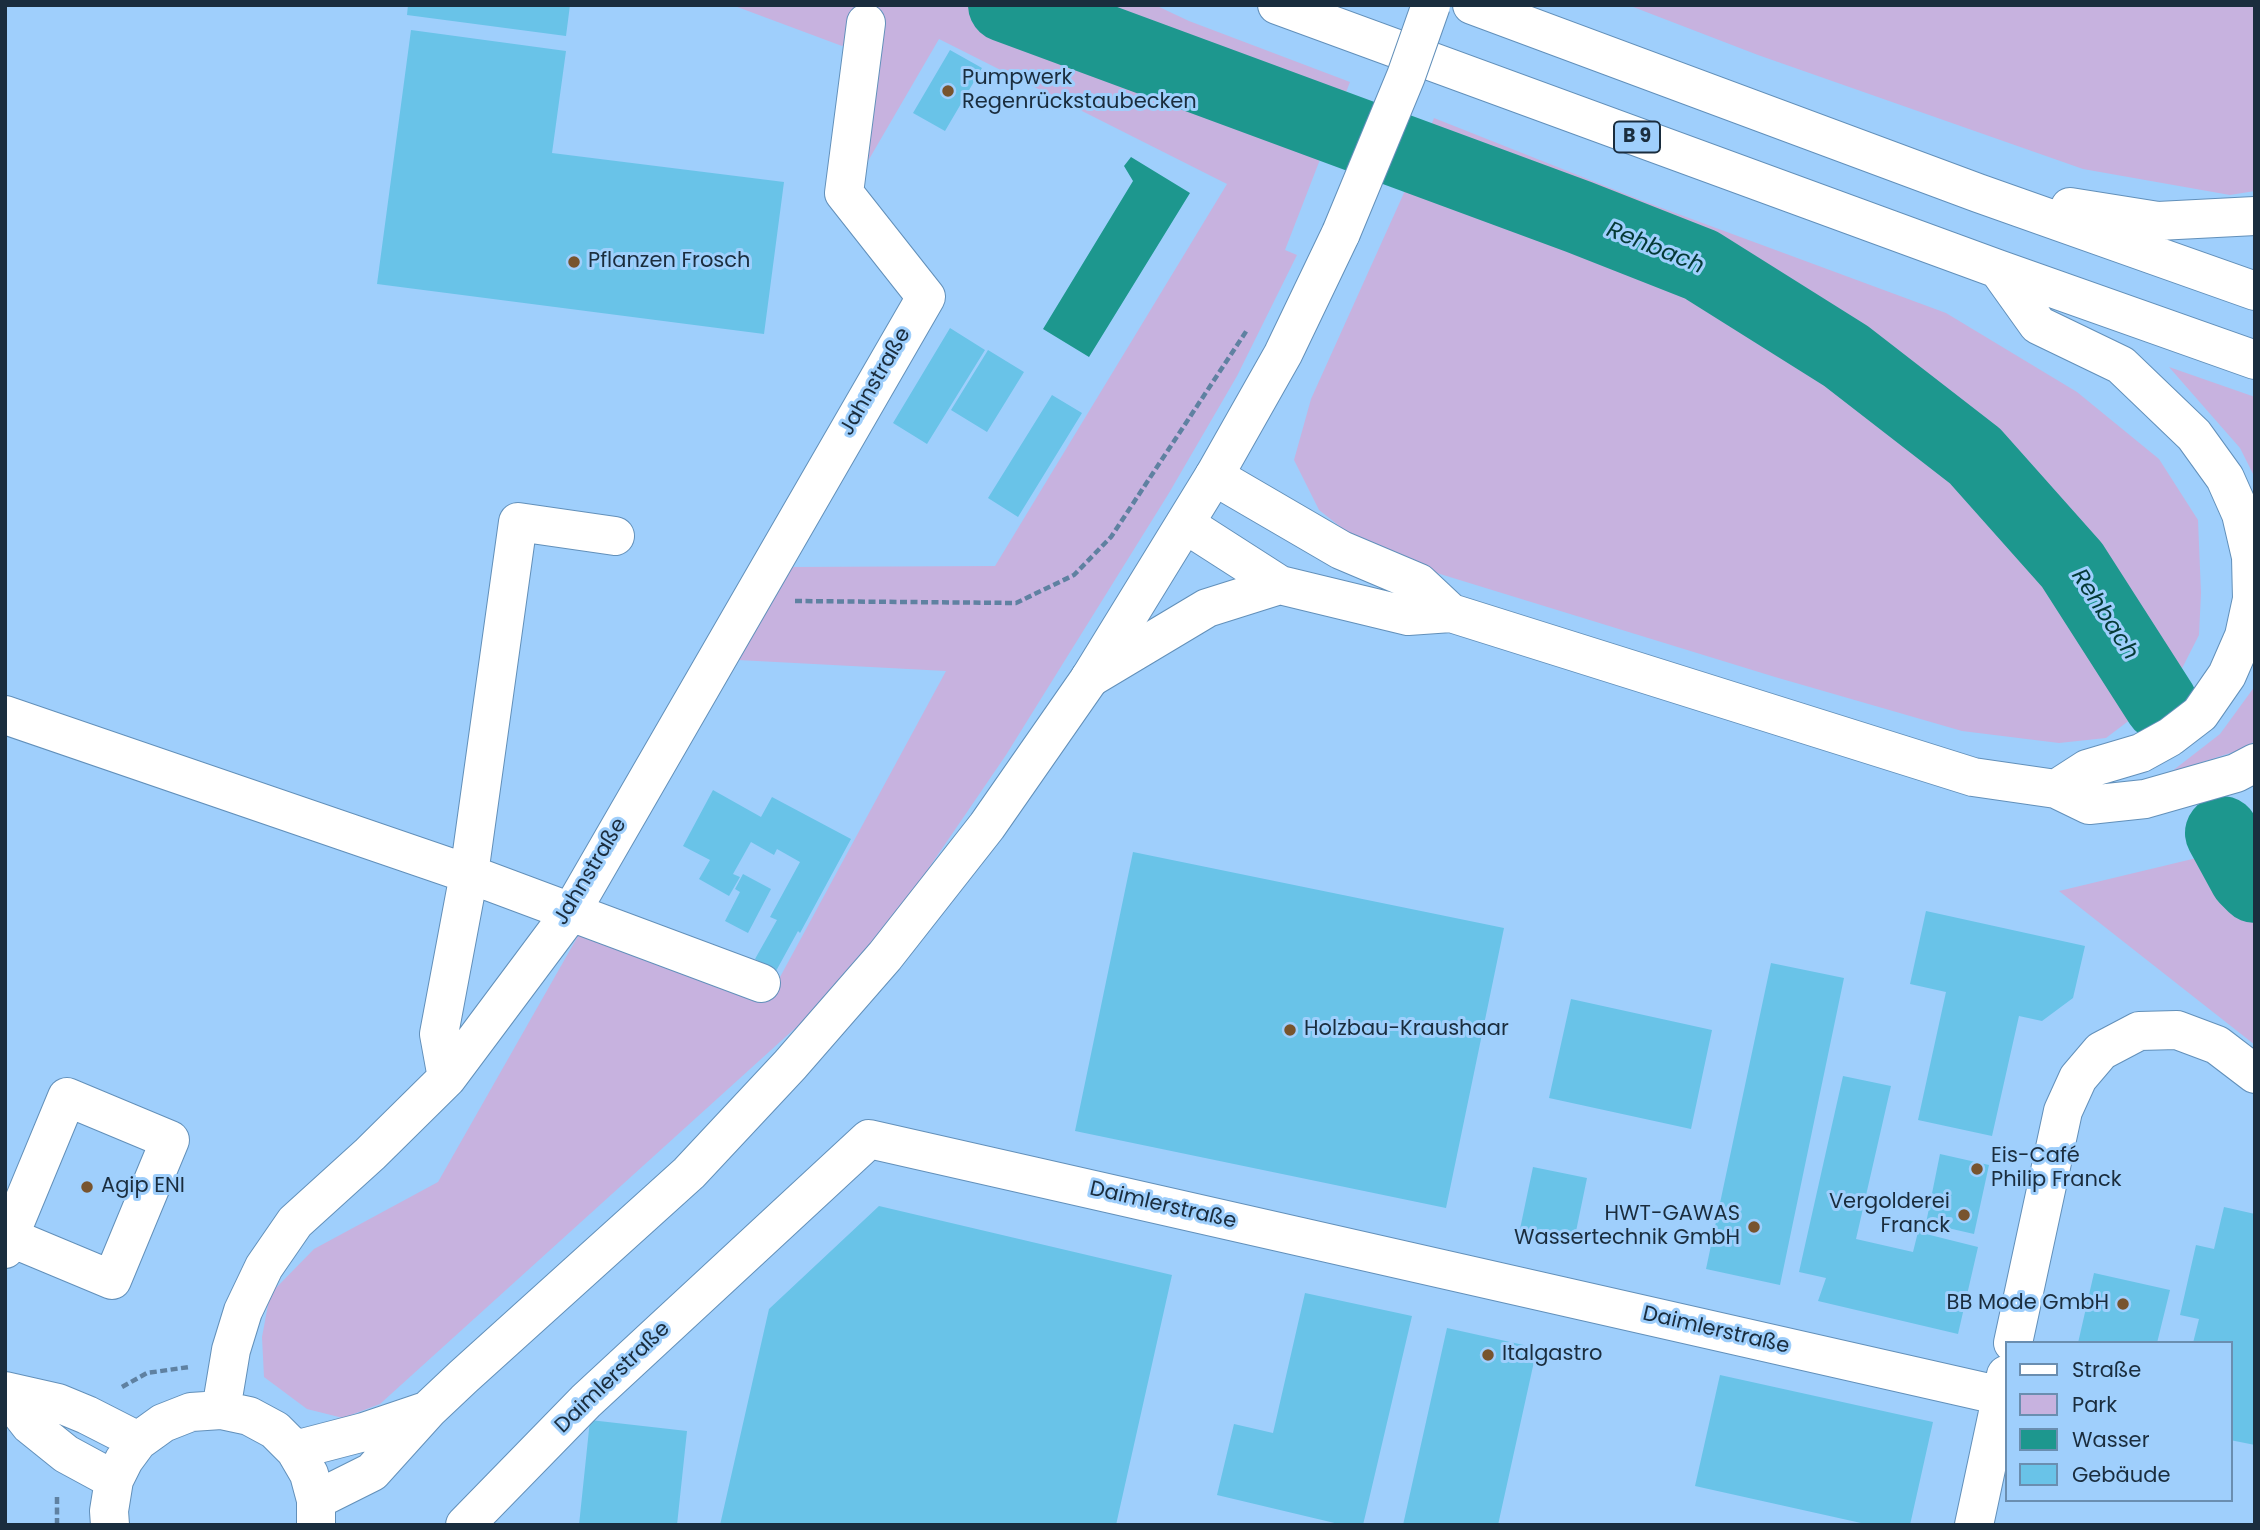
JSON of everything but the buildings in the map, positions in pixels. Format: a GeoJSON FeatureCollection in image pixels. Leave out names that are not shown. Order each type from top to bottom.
{"type":"FeatureCollection","features":[{"type":"Feature","properties":{"kind":"main road","name":"B 9"},"geometry":{"type":"LineString","coordinates":[[1277,5],[1998,270],[2255,360]]}},
{"type":"Feature","properties":{"kind":"main road"},"geometry":{"type":"LineString","coordinates":[[110,1525],[109,1511],[114,1480],[124,1460],[138,1441],[163,1423],[191,1412],[221,1410],[250,1416],[275,1430],[295,1450],[309,1474],[316,1512],[372,1472],[428,1410],[690,1173],[790,1065],[885,956],[978,836],[1090,678],[1214,476],[1283,354],[1341,233],[1406,76],[1431,5]]}},
{"type":"Feature","properties":{"kind":"main road"},"geometry":{"type":"LineString","coordinates":[[1472,5],[1978,193],[2255,291]]}},
{"type":"Feature","properties":{"kind":"main road","name":"Jahnstraße"},"geometry":{"type":"LineString","coordinates":[[221,1410],[231,1350],[243,1311],[264,1267],[295,1222],[370,1154],[447,1078],[570,912],[926,297],[844,193],[866,23]]}},
{"type":"Feature","properties":{"kind":"main road"},"geometry":{"type":"LineString","coordinates":[[1978,193],[2158,221],[2255,216]]}},
{"type":"Feature","properties":{"kind":"main road"},"geometry":{"type":"LineString","coordinates":[[1998,270],[2038,325],[2121,365],[2194,435],[2225,478],[2241,514],[2251,557],[2252,599],[2244,636],[2227,675],[2200,714],[2170,737],[2141,753],[2087,769],[2056,789]]}},
{"type":"Feature","properties":{"kind":"main road"},"geometry":{"type":"LineString","coordinates":[[1214,476],[1341,550],[1419,583],[1451,613]]}},
{"type":"Feature","properties":{"kind":"main road"},"geometry":{"type":"LineString","coordinates":[[447,1078],[439,1034],[469,874],[518,522],[615,536]]}},
{"type":"Feature","properties":{"kind":"main road"},"geometry":{"type":"LineString","coordinates":[[1185,524],[1280,585],[1408,616],[1451,613],[1973,777],[2056,789],[2089,805],[2145,799],[2236,774],[2255,763]]}},
{"type":"Feature","properties":{"kind":"main road"},"geometry":{"type":"LineString","coordinates":[[1090,678],[1207,608],[1280,585]]}},
{"type":"Feature","properties":{"kind":"main road"},"geometry":{"type":"LineString","coordinates":[[5,715],[469,874],[761,983]]}},
{"type":"Feature","properties":{"kind":"main road"},"geometry":{"type":"LineString","coordinates":[[2013,1341],[2063,1111],[2078,1078],[2101,1051],[2139,1031],[2177,1030],[2217,1045],[2255,1074]]}},
{"type":"Feature","properties":{"kind":"main road"},"geometry":{"type":"LineString","coordinates":[[67,1097],[170,1140],[112,1280],[7,1243],[67,1097]]}},
{"type":"Feature","properties":{"kind":"main road","name":"Daimlerstraße"},"geometry":{"type":"LineString","coordinates":[[465,1525],[586,1401],[869,1139],[2004,1385]]}},
{"type":"Feature","properties":{"kind":"main road"},"geometry":{"type":"LineString","coordinates":[[1974,1525],[2004,1385]]}},
{"type":"Feature","properties":{"kind":"main road"},"geometry":{"type":"LineString","coordinates":[[5,1392],[58,1403],[138,1441]]}},
{"type":"Feature","properties":{"kind":"main road"},"geometry":{"type":"LineString","coordinates":[[5,1392],[30,1425],[66,1454],[114,1480]]}},
{"type":"Feature","properties":{"kind":"main road"},"geometry":{"type":"LineString","coordinates":[[295,1450],[364,1432],[428,1410]]}},
{"type":"Feature","properties":{"kind":"path"},"geometry":{"type":"LineString","coordinates":[[748,601],[1016,603],[1074,575],[1111,537],[1252,321]]}},
{"type":"Feature","properties":{"kind":"green space"},"geometry":{"type":"Polygon","coordinates":[[[732,5],[1155,5],[1189,21],[1350,82],[1285,250],[1297,255],[1237,376],[1169,493],[1006,755],[909,897],[823,1003],[380,1404],[343,1418],[307,1409],[264,1377],[262,1337],[270,1294],[314,1249],[438,1182],[582,929],[767,1001],[946,671],[738,660],[791,567],[995,566],[1227,184],[939,39],[861,173],[883,11],[842,46],[732,5]]]}},
{"type":"Feature","properties":{"kind":"green space"},"geometry":{"type":"Polygon","coordinates":[[[1628,5],[2255,5],[2255,191],[2230,195],[2083,169],[1758,55],[1628,5]]]}},
{"type":"Feature","properties":{"kind":"green space"},"geometry":{"type":"Polygon","coordinates":[[[1434,118],[1643,201],[1946,313],[2077,392],[2159,459],[2198,520],[2201,593],[2199,635],[2172,688],[2106,738],[2059,743],[1962,731],[1775,677],[1375,554],[1319,510],[1294,460],[1311,399],[1408,184],[1434,118]]]}},
{"type":"Feature","properties":{"kind":"green space"},"geometry":{"type":"Polygon","coordinates":[[[2169,367],[2255,397],[2255,478],[2240,448],[2169,367]]]}},
{"type":"Feature","properties":{"kind":"green space"},"geometry":{"type":"Polygon","coordinates":[[[2255,686],[2255,741],[2243,749],[2171,772],[2220,734],[2255,686]]]}},
{"type":"Feature","properties":{"kind":"green space"},"geometry":{"type":"Polygon","coordinates":[[[2255,844],[2255,1045],[2059,891],[2255,844]]]}},
{"type":"Feature","properties":{"kind":"water"},"geometry":{"type":"Polygon","coordinates":[[[1131,157],[1190,193],[1089,357],[1043,329],[1133,181],[1124,166],[1131,157]]]}},
{"type":"Feature","properties":{"kind":"waterway","name":"Rehbach"},"geometry":{"type":"LineString","coordinates":[[1005,5],[1579,217],[1701,265],[1846,356],[1975,456],[2072,565],[2161,704]]}},
{"type":"Feature","properties":{"kind":"waterway","name":"Rehbach"},"geometry":{"type":"LineString","coordinates":[[2222,833],[2246,877],[2255,886]]}},
{"type":"Feature","properties":{"kind":"place","name":"Pumpwerk Regenrückstaubecken"},"geometry":{"type":"Point","coordinates":[948,91]}},
{"type":"Feature","properties":{"kind":"place","name":"Pflanzen Frosch"},"geometry":{"type":"Point","coordinates":[574,262]}},
{"type":"Feature","properties":{"kind":"place","name":"Holzbau-Kraushaar"},"geometry":{"type":"Point","coordinates":[1290,1030]}},
{"type":"Feature","properties":{"kind":"place","name":"Eis-Café Philip Franck"},"geometry":{"type":"Point","coordinates":[1977,1169]}},
{"type":"Feature","properties":{"kind":"place","name":"Agip ENI"},"geometry":{"type":"Point","coordinates":[87,1187]}},
{"type":"Feature","properties":{"kind":"place","name":"Vergolderei Franck"},"geometry":{"type":"Point","coordinates":[1964,1215]}},
{"type":"Feature","properties":{"kind":"place","name":"HWT-GAWAS Wassertechnik GmbH"},"geometry":{"type":"Point","coordinates":[1754,1227]}},
{"type":"Feature","properties":{"kind":"place","name":"BB Mode GmbH"},"geometry":{"type":"Point","coordinates":[2123,1304]}},
{"type":"Feature","properties":{"kind":"place","name":"Italgastro"},"geometry":{"type":"Point","coordinates":[1488,1355]}}]}
